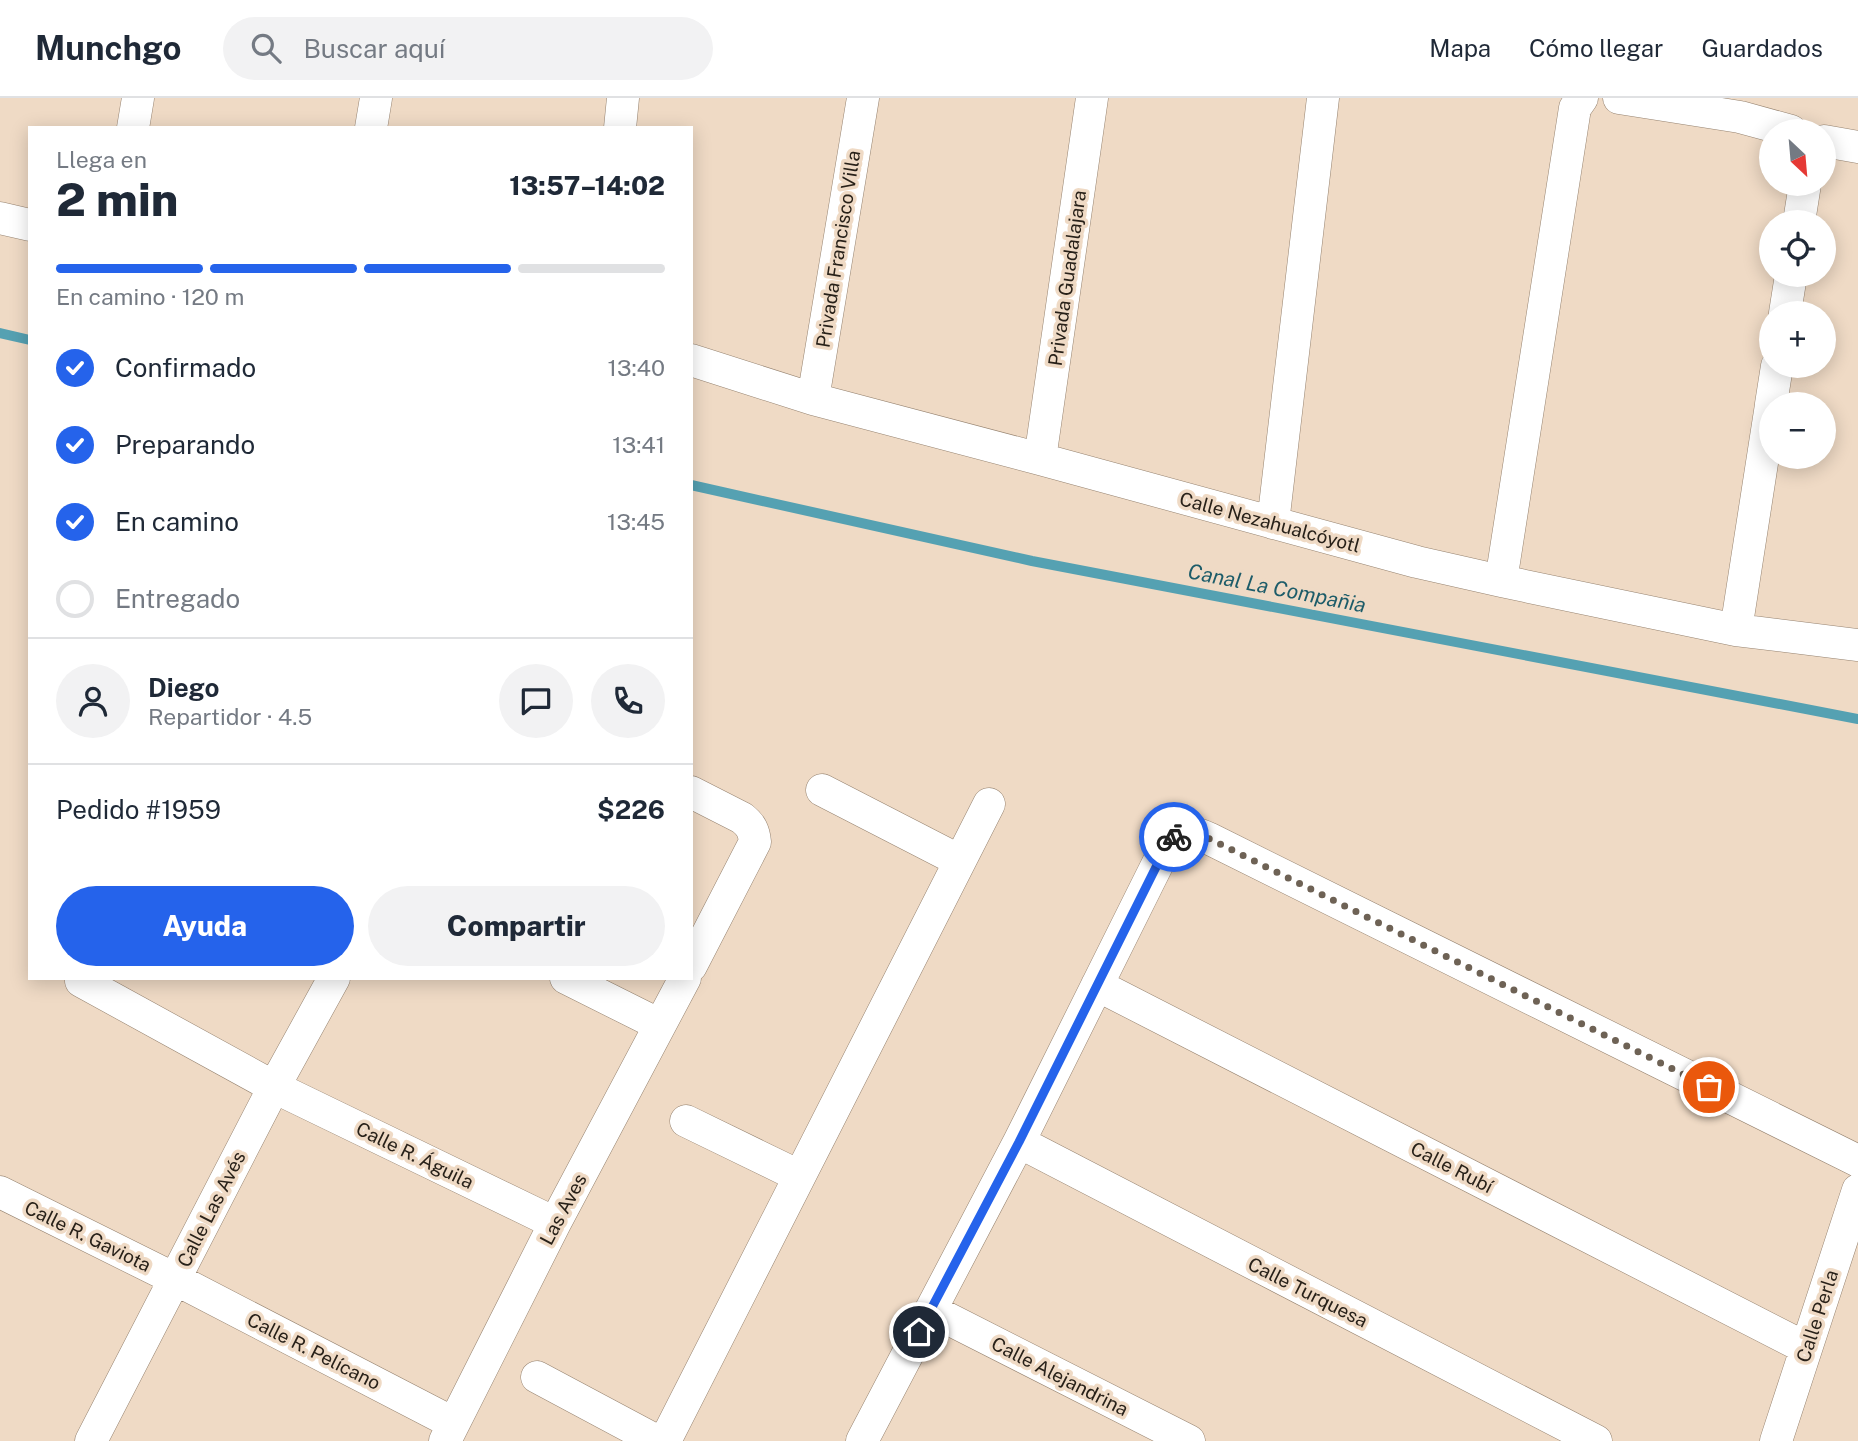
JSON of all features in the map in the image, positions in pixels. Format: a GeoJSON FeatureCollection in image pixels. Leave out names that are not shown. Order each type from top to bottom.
{"type":"FeatureCollection","features":[{"type":"Feature","properties":{"kind":"street"},"geometry":{"type":"LineString","coordinates":[[133,126],[138,98]]}},
{"type":"Feature","properties":{"kind":"street"},"geometry":{"type":"LineString","coordinates":[[372,126],[376,98]]}},
{"type":"Feature","properties":{"kind":"street"},"geometry":{"type":"LineString","coordinates":[[620,126],[623,98]]}},
{"type":"Feature","properties":{"kind":"street","name":"Privada Francisco Villa"},"geometry":{"type":"LineString","coordinates":[[813,399],[863,98]]}},
{"type":"Feature","properties":{"kind":"street","name":"Privada Guadalajara"},"geometry":{"type":"LineString","coordinates":[[1040,459],[1092,98]]}},
{"type":"Feature","properties":{"kind":"street"},"geometry":{"type":"LineString","coordinates":[[1273,523],[1323,98]]}},
{"type":"Feature","properties":{"kind":"street"},"geometry":{"type":"LineString","coordinates":[[1501,581],[1575,108],[1582,98]]}},
{"type":"Feature","properties":{"kind":"street"},"geometry":{"type":"LineString","coordinates":[[1619,98],[1758,109],[1773,119]]}},
{"type":"Feature","properties":{"kind":"street"},"geometry":{"type":"LineString","coordinates":[[1836,143],[1858,148]]}},
{"type":"Feature","properties":{"kind":"street"},"geometry":{"type":"LineString","coordinates":[[0,218],[28,225]]}},
{"type":"Feature","properties":{"kind":"street","name":"Calle Nezahualcóyotl"},"geometry":{"type":"LineString","coordinates":[[693,361],[813,399],[1417,562],[1736,630],[1858,645]]}},
{"type":"Feature","properties":{"kind":"street"},"geometry":{"type":"LineString","coordinates":[[1736,630],[1761,469]]}},
{"type":"Feature","properties":{"kind":"street"},"geometry":{"type":"LineString","coordinates":[[822,790],[960,861]]}},
{"type":"Feature","properties":{"kind":"street"},"geometry":{"type":"LineString","coordinates":[[693,793],[750,824],[755,842],[693,962]]}},
{"type":"Feature","properties":{"kind":"street"},"geometry":{"type":"LineString","coordinates":[[665,1441],[989,804]]}},
{"type":"Feature","properties":{"kind":"street"},"geometry":{"type":"LineString","coordinates":[[862,1441],[1019,1142],[1167,845],[1172,837],[1180,833],[1189,831],[1210,839],[1858,1161]]}},
{"type":"Feature","properties":{"kind":"street","name":"Calle Las Avés"},"geometry":{"type":"LineString","coordinates":[[91,1441],[274,1087],[333,980]]}},
{"type":"Feature","properties":{"kind":"street"},"geometry":{"type":"LineString","coordinates":[[570,980],[660,1025]]}},
{"type":"Feature","properties":{"kind":"street","name":"Las Aves"},"geometry":{"type":"LineString","coordinates":[[449,1432],[555,1223],[684,980]]}},
{"type":"Feature","properties":{"kind":"street","name":"Calle R. Águila"},"geometry":{"type":"LineString","coordinates":[[81,981],[274,1087],[555,1223]]}},
{"type":"Feature","properties":{"kind":"street","name":"Calle Rubí"},"geometry":{"type":"LineString","coordinates":[[1097,985],[1807,1348]]}},
{"type":"Feature","properties":{"kind":"street"},"geometry":{"type":"LineString","coordinates":[[686,1121],[799,1176]]}},
{"type":"Feature","properties":{"kind":"street","name":"Calle Turquesa"},"geometry":{"type":"LineString","coordinates":[[1019,1142],[1596,1441]]}},
{"type":"Feature","properties":{"kind":"street","name":"Calle Perla"},"geometry":{"type":"LineString","coordinates":[[1776,1441],[1858,1191]]}},
{"type":"Feature","properties":{"kind":"street","name":"Calle R. Gaviota"},"geometry":{"type":"LineString","coordinates":[[0,1192],[175,1279]]}},
{"type":"Feature","properties":{"kind":"street","name":"Calle R. Pelícano"},"geometry":{"type":"LineString","coordinates":[[175,1279],[449,1432]]}},
{"type":"Feature","properties":{"kind":"street","name":"Calle Alejandrina"},"geometry":{"type":"LineString","coordinates":[[931,1310],[1189,1441]]}},
{"type":"Feature","properties":{"kind":"street"},"geometry":{"type":"LineString","coordinates":[[537,1377],[657,1441]]}},
{"type":"Feature","properties":{"kind":"waterway","name":"Canal La Compañia"},"geometry":{"type":"LineString","coordinates":[[0,333],[28,340]]}},
{"type":"Feature","properties":{"kind":"waterway","name":"Canal La Compañia"},"geometry":{"type":"LineString","coordinates":[[693,485],[1032,561],[1858,719]]}},
{"type":"Feature","properties":{"kind":"way so far"},"geometry":{"type":"LineString","coordinates":[[1174,837],[1189,831],[1198,833],[1709,1087]]}},
{"type":"Feature","properties":{"kind":"route"},"geometry":{"type":"LineString","coordinates":[[919,1332],[1019,1142],[1167,845],[1174,837]]}}]}
